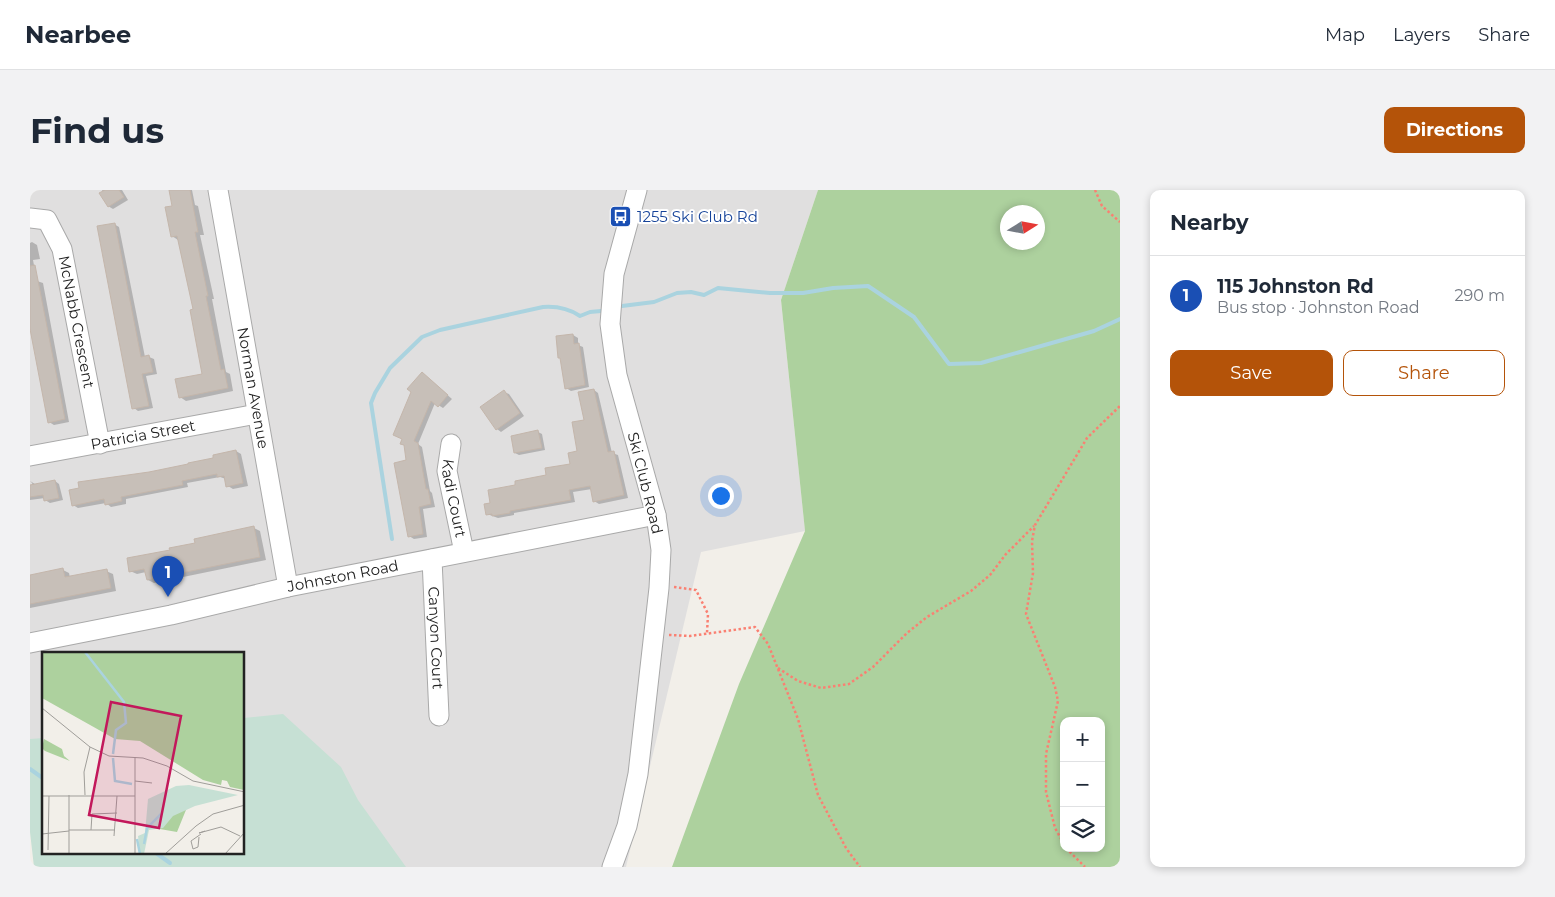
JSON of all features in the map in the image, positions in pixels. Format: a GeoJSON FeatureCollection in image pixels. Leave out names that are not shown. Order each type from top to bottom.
{"type":"FeatureCollection","features":[{"type":"Feature","properties":{"kind":"street","name":"Norman Avenue"},"geometry":{"type":"LineString","coordinates":[[218,190],[288,587]]}},
{"type":"Feature","properties":{"kind":"street","name":"Ski Club Road"},"geometry":{"type":"LineString","coordinates":[[612,867],[627,826],[638,774],[659,588],[661,550],[656,515],[617,375],[610,324],[614,274],[636,190]]}},
{"type":"Feature","properties":{"kind":"street","name":"McNabb Crescent"},"geometry":{"type":"LineString","coordinates":[[30,218],[47,220],[62,248],[100,444]]}},
{"type":"Feature","properties":{"kind":"street","name":"Patricia Street"},"geometry":{"type":"LineString","coordinates":[[30,456],[257,414]]}},
{"type":"Feature","properties":{"kind":"street","name":"Kadi Court"},"geometry":{"type":"LineString","coordinates":[[450,444],[448,471],[464,552]]}},
{"type":"Feature","properties":{"kind":"street","name":"Johnston Road"},"geometry":{"type":"LineString","coordinates":[[30,643],[170,615],[288,587],[656,515]]}},
{"type":"Feature","properties":{"kind":"street","name":"Canyon Court"},"geometry":{"type":"LineString","coordinates":[[432,559],[439,716]]}},
{"type":"Feature","properties":{"kind":"path"},"geometry":{"type":"LineString","coordinates":[[1095,190],[1102,206],[1120,222]]}},
{"type":"Feature","properties":{"kind":"path"},"geometry":{"type":"LineString","coordinates":[[777,667],[798,680],[822,688],[849,684],[873,668],[906,633],[927,617],[971,591],[990,575],[1006,554],[1036,525],[1087,438],[1120,406]]}},
{"type":"Feature","properties":{"kind":"path"},"geometry":{"type":"LineString","coordinates":[[1036,525],[1032,541],[1033,573],[1026,614],[1055,687],[1058,701],[1046,754],[1046,792],[1055,828],[1060,837]]}},
{"type":"Feature","properties":{"kind":"path"},"geometry":{"type":"LineString","coordinates":[[659,588],[678,586],[696,590],[708,614],[707,633]]}},
{"type":"Feature","properties":{"kind":"path"},"geometry":{"type":"LineString","coordinates":[[654,634],[690,636],[755,627],[768,644],[798,719],[818,795],[846,848],[860,867]]}},
{"type":"Feature","properties":{"kind":"path"},"geometry":{"type":"LineString","coordinates":[[1070,852],[1085,867]]}},
{"type":"Feature","properties":{"kind":"shaded area"},"geometry":{"type":"Polygon","coordinates":[[[30,190],[818,190],[781,300],[805,531],[701,552],[626,867],[370,867],[321,749],[245,759],[245,652],[42,652],[42,785],[30,786],[30,190]]]}},
{"type":"Feature","properties":{"kind":"green space"},"geometry":{"type":"Polygon","coordinates":[[[818,190],[1120,190],[1120,867],[672,867],[739,684],[805,531],[781,300],[818,190]]]}},
{"type":"Feature","properties":{"kind":"green space"},"geometry":{"type":"Polygon","coordinates":[[[283,714],[341,767],[358,800],[406,867],[34,867],[30,832],[30,739],[42,738],[42,854],[245,854],[245,718],[283,714]]]}},
{"type":"Feature","properties":{"kind":"building"},"geometry":{"type":"Polygon","coordinates":[[[105,190],[119,190],[124,197],[108,207],[99,193],[105,190]]]}},
{"type":"Feature","properties":{"kind":"building"},"geometry":{"type":"Polygon","coordinates":[[[169,190],[190,190],[198,232],[195,232],[208,296],[206,296],[221,370],[224,369],[228,388],[179,398],[175,379],[202,374],[190,310],[193,309],[177,236],[171,237],[165,207],[172,206],[169,190]]]}},
{"type":"Feature","properties":{"kind":"building"},"geometry":{"type":"Polygon","coordinates":[[[115,223],[141,357],[149,355],[153,372],[142,374],[149,406],[132,409],[97,226],[115,223]]]}},
{"type":"Feature","properties":{"kind":"building"},"geometry":{"type":"Polygon","coordinates":[[[35,265],[65,419],[48,423],[30,329],[30,266],[35,265]]]}},
{"type":"Feature","properties":{"kind":"building"},"geometry":{"type":"Polygon","coordinates":[[[573,334],[574,344],[579,343],[585,385],[565,389],[560,358],[558,358],[556,336],[573,334]]]}},
{"type":"Feature","properties":{"kind":"building"},"geometry":{"type":"Polygon","coordinates":[[[422,372],[448,395],[438,407],[431,401],[414,441],[418,443],[426,489],[428,489],[431,504],[419,507],[423,534],[408,537],[394,463],[406,460],[404,445],[400,444],[402,439],[393,435],[411,392],[407,389],[422,372]]]}},
{"type":"Feature","properties":{"kind":"building"},"geometry":{"type":"Polygon","coordinates":[[[594,389],[608,452],[614,451],[624,495],[593,502],[590,486],[569,490],[571,500],[510,511],[510,513],[486,515],[484,504],[490,503],[488,490],[515,485],[515,481],[546,475],[545,468],[570,464],[568,453],[577,451],[572,422],[584,420],[578,392],[594,389]]]}},
{"type":"Feature","properties":{"kind":"building"},"geometry":{"type":"Polygon","coordinates":[[[504,390],[520,413],[496,430],[480,407],[504,390]]]}},
{"type":"Feature","properties":{"kind":"building"},"geometry":{"type":"Polygon","coordinates":[[[538,430],[542,448],[514,453],[511,436],[538,430]]]}},
{"type":"Feature","properties":{"kind":"building"},"geometry":{"type":"Polygon","coordinates":[[[236,450],[243,483],[226,487],[224,476],[217,477],[217,474],[182,481],[183,485],[121,497],[122,501],[105,505],[104,499],[72,506],[69,490],[79,488],[78,482],[149,472],[213,458],[213,455],[236,450]]]}},
{"type":"Feature","properties":{"kind":"building"},"geometry":{"type":"Polygon","coordinates":[[[55,480],[59,498],[44,501],[43,495],[30,497],[30,485],[55,480]]]}},
{"type":"Feature","properties":{"kind":"building"},"geometry":{"type":"Polygon","coordinates":[[[254,526],[260,557],[147,580],[144,569],[129,572],[127,558],[170,550],[169,548],[195,543],[194,539],[254,526]]]}},
{"type":"Feature","properties":{"kind":"building"},"geometry":{"type":"Polygon","coordinates":[[[63,568],[65,577],[107,569],[111,588],[30,604],[30,575],[63,568]]]}},
{"type":"Feature","properties":{"kind":"waterway"},"geometry":{"type":"LineString","coordinates":[[622,306],[654,302],[677,293],[691,292],[704,295],[718,288],[770,293],[803,293],[833,288],[868,286],[914,317],[949,364],[981,363],[1094,331],[1120,319]]}},
{"type":"Feature","properties":{"kind":"waterway"},"geometry":{"type":"LineString","coordinates":[[392,539],[371,403],[390,368],[422,337],[440,330],[543,307],[562,308],[580,316],[590,312],[601,311]]}},
{"type":"Feature","properties":{"kind":"waterway"},"geometry":{"type":"LineString","coordinates":[[30,769],[42,778]]}},
{"type":"Feature","properties":{"kind":"waterway"},"geometry":{"type":"LineString","coordinates":[[157,854],[170,863]]}},
{"type":"Feature","properties":{"kind":"place","name":"1255 Ski Club Rd"},"geometry":{"type":"Point","coordinates":[621,217]}},
{"type":"Feature","properties":{"kind":"place","name":"115 Johnston Rd"},"geometry":{"type":"Point","coordinates":[168,597]}}]}
